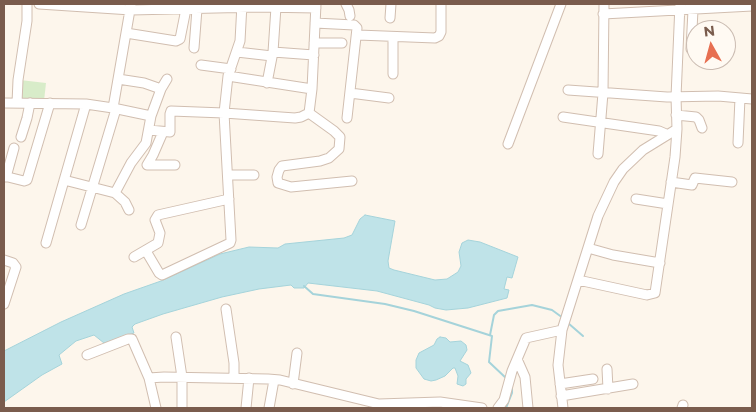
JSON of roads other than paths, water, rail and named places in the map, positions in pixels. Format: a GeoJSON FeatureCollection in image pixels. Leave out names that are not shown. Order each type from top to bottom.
{"type":"FeatureCollection","features":[{"type":"Feature","properties":{"kind":"street"},"geometry":{"type":"LineString","coordinates":[[17,103],[18,80],[27,21],[27,4]]}},
{"type":"Feature","properties":{"kind":"street"},"geometry":{"type":"LineString","coordinates":[[39,4],[186,9],[242,6],[316,6],[309,113]]}},
{"type":"Feature","properties":{"kind":"street"},"geometry":{"type":"LineString","coordinates":[[346,4],[350,16]]}},
{"type":"Feature","properties":{"kind":"street"},"geometry":{"type":"LineString","coordinates":[[390,18],[391,4]]}},
{"type":"Feature","properties":{"kind":"street"},"geometry":{"type":"LineString","coordinates":[[358,34],[429,38],[439,36],[442,28],[441,4]]}},
{"type":"Feature","properties":{"kind":"street"},"geometry":{"type":"LineString","coordinates":[[508,144],[561,4]]}},
{"type":"Feature","properties":{"kind":"street"},"geometry":{"type":"LineString","coordinates":[[598,154],[602,93],[604,4]]}},
{"type":"Feature","properties":{"kind":"street"},"geometry":{"type":"LineString","coordinates":[[146,251],[162,275],[230,242],[230,199],[224,113],[230,72],[241,33],[242,6]]}},
{"type":"Feature","properties":{"kind":"street"},"geometry":{"type":"LineString","coordinates":[[603,14],[680,7],[693,10],[752,6]]}},
{"type":"Feature","properties":{"kind":"street"},"geometry":{"type":"LineString","coordinates":[[81,225],[115,108],[118,78],[131,7]]}},
{"type":"Feature","properties":{"kind":"street"},"geometry":{"type":"LineString","coordinates":[[266,83],[272,54],[276,7]]}},
{"type":"Feature","properties":{"kind":"street"},"geometry":{"type":"LineString","coordinates":[[578,280],[651,295],[656,291],[677,144],[676,97],[680,7]]}},
{"type":"Feature","properties":{"kind":"street"},"geometry":{"type":"LineString","coordinates":[[126,33],[176,41],[180,39],[186,9]]}},
{"type":"Feature","properties":{"kind":"street"},"geometry":{"type":"LineString","coordinates":[[194,48],[197,9]]}},
{"type":"Feature","properties":{"kind":"street"},"geometry":{"type":"LineString","coordinates":[[693,10],[693,20]]}},
{"type":"Feature","properties":{"kind":"street"},"geometry":{"type":"LineString","coordinates":[[315,23],[354,25],[357,28],[358,34],[347,118]]}},
{"type":"Feature","properties":{"kind":"street"},"geometry":{"type":"LineString","coordinates":[[393,37],[393,74]]}},
{"type":"Feature","properties":{"kind":"street"},"geometry":{"type":"LineString","coordinates":[[314,43],[342,43]]}},
{"type":"Feature","properties":{"kind":"street"},"geometry":{"type":"LineString","coordinates":[[678,51],[686,50]]}},
{"type":"Feature","properties":{"kind":"street"},"geometry":{"type":"LineString","coordinates":[[237,52],[314,55]]}},
{"type":"Feature","properties":{"kind":"street"},"geometry":{"type":"LineString","coordinates":[[201,65],[266,83],[312,89]]}},
{"type":"Feature","properties":{"kind":"street"},"geometry":{"type":"LineString","coordinates":[[118,78],[162,89]]}},
{"type":"Feature","properties":{"kind":"street"},"geometry":{"type":"LineString","coordinates":[[115,193],[131,163],[146,143],[151,116],[167,79]]}},
{"type":"Feature","properties":{"kind":"street"},"geometry":{"type":"LineString","coordinates":[[568,90],[676,97],[718,96],[752,99]]}},
{"type":"Feature","properties":{"kind":"street"},"geometry":{"type":"LineString","coordinates":[[350,93],[389,98]]}},
{"type":"Feature","properties":{"kind":"street"},"geometry":{"type":"LineString","coordinates":[[738,143],[740,98]]}},
{"type":"Feature","properties":{"kind":"street"},"geometry":{"type":"LineString","coordinates":[[4,103],[86,104],[151,116]]}},
{"type":"Feature","properties":{"kind":"street"},"geometry":{"type":"LineString","coordinates":[[21,136],[30,103]]}},
{"type":"Feature","properties":{"kind":"street"},"geometry":{"type":"LineString","coordinates":[[14,148],[5,177],[24,181],[28,180],[50,103]]}},
{"type":"Feature","properties":{"kind":"street"},"geometry":{"type":"LineString","coordinates":[[46,243],[86,104]]}},
{"type":"Feature","properties":{"kind":"street"},"geometry":{"type":"LineString","coordinates":[[149,130],[170,132],[171,112],[224,113],[294,118],[309,113]]}},
{"type":"Feature","properties":{"kind":"street"},"geometry":{"type":"LineString","coordinates":[[309,113],[340,137],[339,149],[329,158],[320,161],[282,166],[279,170],[278,183],[291,187],[352,181]]}},
{"type":"Feature","properties":{"kind":"street"},"geometry":{"type":"LineString","coordinates":[[676,116],[696,116],[700,120],[702,128]]}},
{"type":"Feature","properties":{"kind":"street"},"geometry":{"type":"LineString","coordinates":[[563,117],[600,124],[660,131],[666,134]]}},
{"type":"Feature","properties":{"kind":"street"},"geometry":{"type":"LineString","coordinates":[[563,408],[558,365],[565,324],[598,216],[614,182],[623,170],[643,150],[676,129]]}},
{"type":"Feature","properties":{"kind":"street"},"geometry":{"type":"LineString","coordinates":[[163,132],[153,156],[144,168],[175,165]]}},
{"type":"Feature","properties":{"kind":"street"},"geometry":{"type":"LineString","coordinates":[[228,175],[254,175]]}},
{"type":"Feature","properties":{"kind":"street"},"geometry":{"type":"LineString","coordinates":[[672,182],[692,185],[695,178],[732,182]]}},
{"type":"Feature","properties":{"kind":"street"},"geometry":{"type":"LineString","coordinates":[[64,180],[115,193],[129,210]]}},
{"type":"Feature","properties":{"kind":"street"},"geometry":{"type":"LineString","coordinates":[[134,257],[158,243],[160,239],[155,220],[158,215],[230,199]]}},
{"type":"Feature","properties":{"kind":"street"},"geometry":{"type":"LineString","coordinates":[[636,199],[668,204]]}},
{"type":"Feature","properties":{"kind":"street"},"geometry":{"type":"LineString","coordinates":[[588,248],[660,264]]}},
{"type":"Feature","properties":{"kind":"street"},"geometry":{"type":"LineString","coordinates":[[4,260],[13,263],[16,267],[4,304]]}},
{"type":"Feature","properties":{"kind":"street"},"geometry":{"type":"LineString","coordinates":[[226,309],[234,363],[234,378]]}},
{"type":"Feature","properties":{"kind":"street"},"geometry":{"type":"LineString","coordinates":[[498,408],[504,400],[517,358],[526,338],[565,324]]}},
{"type":"Feature","properties":{"kind":"street"},"geometry":{"type":"LineString","coordinates":[[176,338],[182,377],[182,408]]}},
{"type":"Feature","properties":{"kind":"street"},"geometry":{"type":"LineString","coordinates":[[86,355],[132,339],[149,378],[156,408]]}},
{"type":"Feature","properties":{"kind":"street"},"geometry":{"type":"LineString","coordinates":[[293,384],[297,353]]}},
{"type":"Feature","properties":{"kind":"street"},"geometry":{"type":"LineString","coordinates":[[517,358],[525,377],[528,408]]}},
{"type":"Feature","properties":{"kind":"street"},"geometry":{"type":"LineString","coordinates":[[607,369],[608,389]]}},
{"type":"Feature","properties":{"kind":"street"},"geometry":{"type":"LineString","coordinates":[[149,378],[249,378],[274,380],[379,406],[439,405],[482,408]]}},
{"type":"Feature","properties":{"kind":"street"},"geometry":{"type":"LineString","coordinates":[[246,408],[249,378]]}},
{"type":"Feature","properties":{"kind":"street"},"geometry":{"type":"LineString","coordinates":[[560,384],[593,379]]}},
{"type":"Feature","properties":{"kind":"street"},"geometry":{"type":"LineString","coordinates":[[269,408],[274,380]]}},
{"type":"Feature","properties":{"kind":"street"},"geometry":{"type":"LineString","coordinates":[[561,396],[633,384]]}},
{"type":"Feature","properties":{"kind":"water"},"geometry":{"type":"Polygon","coordinates":[[[365,215],[395,221],[388,261],[389,268],[394,270],[435,280],[447,279],[458,272],[461,266],[459,252],[462,243],[468,240],[480,242],[518,257],[512,278],[507,277],[504,289],[509,290],[507,298],[468,308],[446,310],[377,291],[308,283],[304,288],[294,288],[291,285],[259,289],[222,297],[163,314],[135,324],[132,327],[134,333],[104,343],[94,335],[76,341],[59,355],[62,364],[42,375],[4,402],[4,351],[61,322],[124,294],[161,281],[220,254],[249,247],[278,248],[285,244],[344,238],[352,235],[360,219],[365,215]]]}},
{"type":"Feature","properties":{"kind":"water"},"geometry":{"type":"Polygon","coordinates":[[[440,337],[446,338],[450,342],[461,341],[466,345],[467,350],[460,361],[468,365],[471,373],[466,379],[466,384],[463,386],[457,384],[458,376],[455,368],[445,376],[431,381],[424,379],[416,368],[416,360],[419,353],[434,345],[440,337]]]}},
{"type":"Feature","properties":{"kind":"waterway"},"geometry":{"type":"LineString","coordinates":[[304,286],[313,294],[385,304],[414,311],[492,336],[489,362],[507,379]]}},
{"type":"Feature","properties":{"kind":"waterway"},"geometry":{"type":"LineString","coordinates":[[490,335],[494,315],[498,311],[532,305],[552,310],[563,318]]}},
{"type":"Feature","properties":{"kind":"waterway"},"geometry":{"type":"LineString","coordinates":[[568,323],[583,336]]}},
{"type":"Feature","properties":{"kind":"waterway"},"geometry":{"type":"LineString","coordinates":[[506,408],[512,393],[512,387]]}}]}
